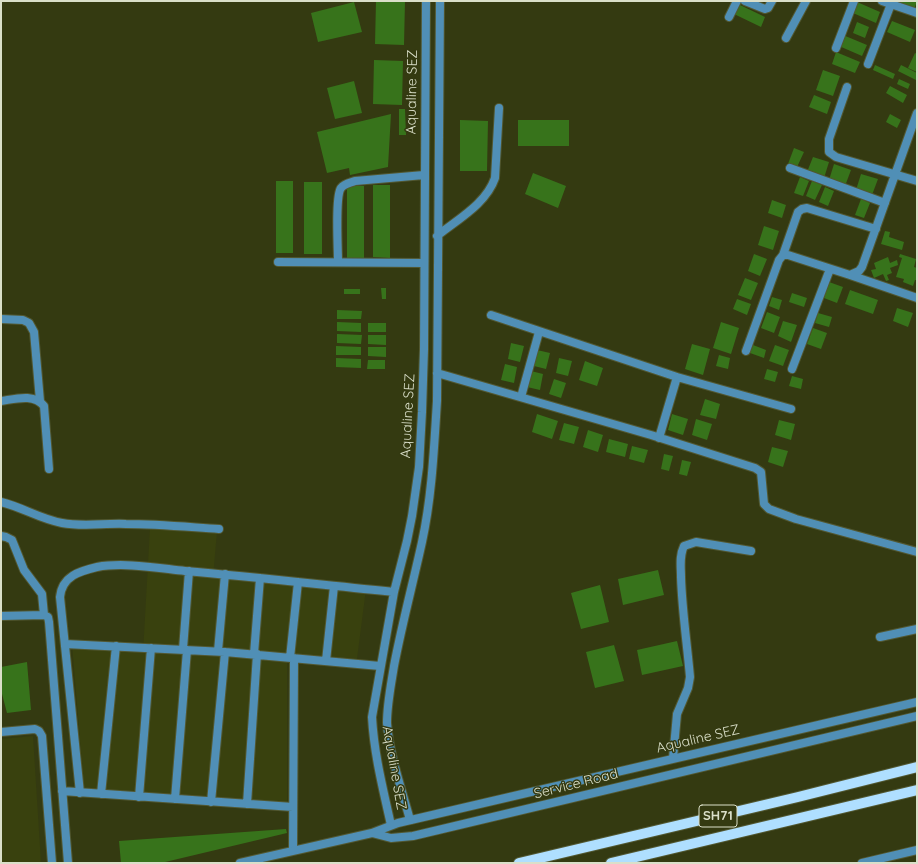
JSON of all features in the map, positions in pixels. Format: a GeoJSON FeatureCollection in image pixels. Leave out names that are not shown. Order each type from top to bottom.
{"type":"FeatureCollection","features":[{"type":"Feature","properties":{"kind":"main road","name":"SH71"},"geometry":{"type":"LineString","coordinates":[[519,863],[798,797],[917,767]]}},
{"type":"Feature","properties":{"kind":"main road","name":"SH71"},"geometry":{"type":"LineString","coordinates":[[611,863],[917,790]]}},
{"type":"Feature","properties":{"kind":"street","name":"Aqualine SEZ"},"geometry":{"type":"LineString","coordinates":[[391,825],[373,738],[372,717],[394,592],[410,529],[419,467],[422,406],[426,1]]}},
{"type":"Feature","properties":{"kind":"street"},"geometry":{"type":"LineString","coordinates":[[410,820],[388,734],[388,704],[405,613],[428,513],[435,428],[437,373],[440,1]]}},
{"type":"Feature","properties":{"kind":"street"},"geometry":{"type":"LineString","coordinates":[[729,17],[737,1]]}},
{"type":"Feature","properties":{"kind":"street"},"geometry":{"type":"LineString","coordinates":[[745,1],[765,9],[768,8],[772,1]]}},
{"type":"Feature","properties":{"kind":"street"},"geometry":{"type":"LineString","coordinates":[[786,38],[806,1]]}},
{"type":"Feature","properties":{"kind":"street"},"geometry":{"type":"LineString","coordinates":[[836,48],[854,1]]}},
{"type":"Feature","properties":{"kind":"street"},"geometry":{"type":"LineString","coordinates":[[882,1],[917,13]]}},
{"type":"Feature","properties":{"kind":"street"},"geometry":{"type":"LineString","coordinates":[[868,64],[891,4]]}},
{"type":"Feature","properties":{"kind":"street"},"geometry":{"type":"LineString","coordinates":[[847,87],[829,139],[829,152],[836,157],[917,181]]}},
{"type":"Feature","properties":{"kind":"street"},"geometry":{"type":"LineString","coordinates":[[437,236],[480,202],[493,186],[495,178],[499,108]]}},
{"type":"Feature","properties":{"kind":"street"},"geometry":{"type":"LineString","coordinates":[[850,275],[859,271],[862,267],[917,113]]}},
{"type":"Feature","properties":{"kind":"street"},"geometry":{"type":"LineString","coordinates":[[790,168],[885,203]]}},
{"type":"Feature","properties":{"kind":"street"},"geometry":{"type":"LineString","coordinates":[[338,262],[338,200],[340,188],[344,184],[355,181],[424,175]]}},
{"type":"Feature","properties":{"kind":"street"},"geometry":{"type":"LineString","coordinates":[[746,351],[798,212],[802,209],[808,208],[876,229]]}},
{"type":"Feature","properties":{"kind":"street"},"geometry":{"type":"LineString","coordinates":[[783,255],[788,255],[917,298]]}},
{"type":"Feature","properties":{"kind":"street"},"geometry":{"type":"LineString","coordinates":[[278,262],[424,263]]}},
{"type":"Feature","properties":{"kind":"street"},"geometry":{"type":"LineString","coordinates":[[792,369],[830,269]]}},
{"type":"Feature","properties":{"kind":"street"},"geometry":{"type":"LineString","coordinates":[[491,315],[677,377],[791,409]]}},
{"type":"Feature","properties":{"kind":"street"},"geometry":{"type":"LineString","coordinates":[[1,319],[23,320],[29,323],[34,332],[40,401]]}},
{"type":"Feature","properties":{"kind":"street"},"geometry":{"type":"LineString","coordinates":[[521,397],[539,332]]}},
{"type":"Feature","properties":{"kind":"street"},"geometry":{"type":"LineString","coordinates":[[437,373],[659,438],[755,468],[761,472],[764,504],[769,509],[796,519],[917,552]]}},
{"type":"Feature","properties":{"kind":"street"},"geometry":{"type":"LineString","coordinates":[[659,438],[677,377]]}},
{"type":"Feature","properties":{"kind":"street"},"geometry":{"type":"LineString","coordinates":[[1,401],[30,398],[40,401],[44,406],[49,469]]}},
{"type":"Feature","properties":{"kind":"street"},"geometry":{"type":"LineString","coordinates":[[1,502],[14,505],[36,516],[61,523],[127,524],[219,529]]}},
{"type":"Feature","properties":{"kind":"street"},"geometry":{"type":"LineString","coordinates":[[1,536],[12,540],[24,570],[42,594],[44,615]]}},
{"type":"Feature","properties":{"kind":"street"},"geometry":{"type":"LineString","coordinates":[[673,758],[677,714],[688,688],[690,677],[681,598],[682,551],[684,546],[696,542],[750,550]]}},
{"type":"Feature","properties":{"kind":"street"},"geometry":{"type":"LineString","coordinates":[[80,793],[61,591],[68,578],[74,574],[98,567],[124,566],[225,574],[394,592]]}},
{"type":"Feature","properties":{"kind":"street"},"geometry":{"type":"LineString","coordinates":[[175,799],[189,571]]}},
{"type":"Feature","properties":{"kind":"street"},"geometry":{"type":"LineString","coordinates":[[211,802],[225,574]]}},
{"type":"Feature","properties":{"kind":"street"},"geometry":{"type":"LineString","coordinates":[[247,804],[260,578]]}},
{"type":"Feature","properties":{"kind":"street"},"geometry":{"type":"LineString","coordinates":[[294,850],[292,658],[298,582]]}},
{"type":"Feature","properties":{"kind":"street"},"geometry":{"type":"LineString","coordinates":[[326,661],[334,586]]}},
{"type":"Feature","properties":{"kind":"street"},"geometry":{"type":"LineString","coordinates":[[1,616],[44,615],[48,617],[68,863]]}},
{"type":"Feature","properties":{"kind":"street"},"geometry":{"type":"LineString","coordinates":[[880,637],[917,629]]}},
{"type":"Feature","properties":{"kind":"street"},"geometry":{"type":"LineString","coordinates":[[65,644],[256,654],[380,666]]}},
{"type":"Feature","properties":{"kind":"street"},"geometry":{"type":"LineString","coordinates":[[101,794],[116,646]]}},
{"type":"Feature","properties":{"kind":"street"},"geometry":{"type":"LineString","coordinates":[[139,797],[151,648]]}},
{"type":"Feature","properties":{"kind":"street","name":"Aqualine SEZ"},"geometry":{"type":"LineString","coordinates":[[372,833],[391,825],[410,820],[917,702]]}},
{"type":"Feature","properties":{"kind":"street","name":"Service Road"},"geometry":{"type":"LineString","coordinates":[[240,863],[372,833],[391,838],[413,836],[917,716]]}},
{"type":"Feature","properties":{"kind":"street"},"geometry":{"type":"LineString","coordinates":[[1,732],[35,729],[39,731],[42,736],[52,863]]}},
{"type":"Feature","properties":{"kind":"street"},"geometry":{"type":"LineString","coordinates":[[62,791],[293,807]]}},
{"type":"Feature","properties":{"kind":"street"},"geometry":{"type":"LineString","coordinates":[[862,863],[917,850]]}},
{"type":"Feature","properties":{"kind":"shaded area"},"geometry":{"type":"Polygon","coordinates":[[[150,528],[217,532],[213,577],[366,589],[357,659],[287,655],[287,803],[84,788],[72,644],[143,653],[150,528]]]}},
{"type":"Feature","properties":{"kind":"shaded area"},"geometry":{"type":"Polygon","coordinates":[[[33,736],[41,863],[1,863],[1,739],[33,736]]]}},
{"type":"Feature","properties":{"kind":"building"},"geometry":{"type":"Polygon","coordinates":[[[376,1],[405,1],[404,45],[375,44],[376,1]]]}},
{"type":"Feature","properties":{"kind":"building"},"geometry":{"type":"Polygon","coordinates":[[[890,1],[917,1],[914,10],[890,1]]]}},
{"type":"Feature","properties":{"kind":"building"},"geometry":{"type":"Polygon","coordinates":[[[354,2],[362,32],[318,42],[311,13],[354,2]]]}},
{"type":"Feature","properties":{"kind":"building"},"geometry":{"type":"Polygon","coordinates":[[[857,2],[880,12],[876,23],[853,13],[857,2]]]}},
{"type":"Feature","properties":{"kind":"building"},"geometry":{"type":"Polygon","coordinates":[[[738,4],[765,17],[761,27],[734,14],[738,4]]]}},
{"type":"Feature","properties":{"kind":"building"},"geometry":{"type":"Polygon","coordinates":[[[892,21],[915,30],[910,42],[887,32],[892,21]]]}},
{"type":"Feature","properties":{"kind":"building"},"geometry":{"type":"Polygon","coordinates":[[[857,22],[869,27],[865,38],[853,33],[857,22]]]}},
{"type":"Feature","properties":{"kind":"building"},"geometry":{"type":"Polygon","coordinates":[[[843,35],[867,45],[862,56],[839,46],[843,35]]]}},
{"type":"Feature","properties":{"kind":"building"},"geometry":{"type":"Polygon","coordinates":[[[836,52],[860,62],[855,73],[832,64],[836,52]]]}},
{"type":"Feature","properties":{"kind":"building"},"geometry":{"type":"Polygon","coordinates":[[[915,53],[917,54],[917,72],[908,68],[915,53]]]}},
{"type":"Feature","properties":{"kind":"building"},"geometry":{"type":"Polygon","coordinates":[[[374,60],[403,61],[402,105],[373,104],[374,60]]]}},
{"type":"Feature","properties":{"kind":"building"},"geometry":{"type":"Polygon","coordinates":[[[875,65],[895,74],[893,79],[873,70],[875,65]]]}},
{"type":"Feature","properties":{"kind":"building"},"geometry":{"type":"Polygon","coordinates":[[[901,65],[917,73],[916,80],[898,71],[901,65]]]}},
{"type":"Feature","properties":{"kind":"building"},"geometry":{"type":"Polygon","coordinates":[[[823,70],[840,76],[833,96],[816,90],[823,70]]]}},
{"type":"Feature","properties":{"kind":"building"},"geometry":{"type":"Polygon","coordinates":[[[899,79],[910,84],[908,89],[897,84],[899,79]]]}},
{"type":"Feature","properties":{"kind":"building"},"geometry":{"type":"Polygon","coordinates":[[[354,81],[362,113],[335,119],[327,88],[354,81]]]}},
{"type":"Feature","properties":{"kind":"building"},"geometry":{"type":"Polygon","coordinates":[[[890,86],[907,95],[903,103],[886,93],[890,86]]]}},
{"type":"Feature","properties":{"kind":"building"},"geometry":{"type":"Polygon","coordinates":[[[814,95],[831,102],[827,114],[809,107],[814,95]]]}},
{"type":"Feature","properties":{"kind":"building"},"geometry":{"type":"Polygon","coordinates":[[[399,109],[405,109],[406,135],[399,135],[399,109]]]}},
{"type":"Feature","properties":{"kind":"building"},"geometry":{"type":"Polygon","coordinates":[[[391,114],[388,167],[350,175],[349,168],[327,173],[317,132],[391,114]]]}},
{"type":"Feature","properties":{"kind":"building"},"geometry":{"type":"Polygon","coordinates":[[[890,114],[901,120],[897,128],[886,122],[890,114]]]}},
{"type":"Feature","properties":{"kind":"building"},"geometry":{"type":"Polygon","coordinates":[[[460,120],[488,121],[487,171],[460,171],[460,120]]]}},
{"type":"Feature","properties":{"kind":"building"},"geometry":{"type":"Polygon","coordinates":[[[518,120],[569,120],[569,146],[518,146],[518,120]]]}},
{"type":"Feature","properties":{"kind":"building"},"geometry":{"type":"Polygon","coordinates":[[[794,148],[804,152],[797,167],[788,164],[794,148]]]}},
{"type":"Feature","properties":{"kind":"building"},"geometry":{"type":"Polygon","coordinates":[[[813,157],[829,162],[824,178],[807,172],[813,157]]]}},
{"type":"Feature","properties":{"kind":"building"},"geometry":{"type":"Polygon","coordinates":[[[834,164],[851,170],[845,186],[829,180],[834,164]]]}},
{"type":"Feature","properties":{"kind":"building"},"geometry":{"type":"Polygon","coordinates":[[[533,173],[566,186],[558,208],[525,194],[533,173]]]}},
{"type":"Feature","properties":{"kind":"building"},"geometry":{"type":"Polygon","coordinates":[[[861,174],[878,179],[872,195],[856,190],[861,174]]]}},
{"type":"Feature","properties":{"kind":"building"},"geometry":{"type":"Polygon","coordinates":[[[800,177],[809,181],[803,196],[794,193],[800,177]]]}},
{"type":"Feature","properties":{"kind":"building"},"geometry":{"type":"Polygon","coordinates":[[[276,181],[293,181],[293,253],[276,253],[276,181]]]}},
{"type":"Feature","properties":{"kind":"building"},"geometry":{"type":"Polygon","coordinates":[[[812,181],[822,185],[815,200],[806,196],[812,181]]]}},
{"type":"Feature","properties":{"kind":"building"},"geometry":{"type":"Polygon","coordinates":[[[304,182],[322,182],[322,254],[304,254],[304,182]]]}},
{"type":"Feature","properties":{"kind":"building"},"geometry":{"type":"Polygon","coordinates":[[[373,185],[390,185],[390,258],[373,257],[373,185]]]}},
{"type":"Feature","properties":{"kind":"building"},"geometry":{"type":"Polygon","coordinates":[[[347,186],[364,186],[364,258],[347,258],[347,186]]]}},
{"type":"Feature","properties":{"kind":"building"},"geometry":{"type":"Polygon","coordinates":[[[825,187],[834,191],[828,206],[819,202],[825,187]]]}},
{"type":"Feature","properties":{"kind":"building"},"geometry":{"type":"Polygon","coordinates":[[[861,199],[870,203],[864,218],[855,215],[861,199]]]}},
{"type":"Feature","properties":{"kind":"building"},"geometry":{"type":"Polygon","coordinates":[[[772,200],[786,205],[782,218],[768,213],[772,200]]]}},
{"type":"Feature","properties":{"kind":"building"},"geometry":{"type":"Polygon","coordinates":[[[764,226],[779,231],[773,250],[758,245],[764,226]]]}},
{"type":"Feature","properties":{"kind":"building"},"geometry":{"type":"Polygon","coordinates":[[[885,231],[890,232],[889,237],[904,242],[902,250],[881,244],[885,231]]]}},
{"type":"Feature","properties":{"kind":"building"},"geometry":{"type":"Polygon","coordinates":[[[754,254],[767,259],[760,276],[748,271],[754,254]]]}},
{"type":"Feature","properties":{"kind":"building"},"geometry":{"type":"Polygon","coordinates":[[[900,254],[916,259],[914,267],[917,268],[917,280],[915,280],[913,286],[903,282],[904,279],[896,277],[902,258],[899,257],[900,254]]]}},
{"type":"Feature","properties":{"kind":"building"},"geometry":{"type":"Polygon","coordinates":[[[888,257],[890,263],[897,260],[898,265],[890,268],[892,273],[887,275],[889,280],[886,281],[883,274],[874,278],[871,270],[876,269],[874,263],[888,257]]]}},
{"type":"Feature","properties":{"kind":"building"},"geometry":{"type":"Polygon","coordinates":[[[745,278],[758,283],[751,300],[738,295],[745,278]]]}},
{"type":"Feature","properties":{"kind":"building"},"geometry":{"type":"Polygon","coordinates":[[[829,282],[843,287],[837,303],[824,298],[829,282]]]}},
{"type":"Feature","properties":{"kind":"building"},"geometry":{"type":"Polygon","coordinates":[[[381,288],[386,288],[386,299],[382,299],[381,288]]]}},
{"type":"Feature","properties":{"kind":"building"},"geometry":{"type":"Polygon","coordinates":[[[344,289],[360,289],[360,294],[344,294],[344,289]]]}},
{"type":"Feature","properties":{"kind":"building"},"geometry":{"type":"Polygon","coordinates":[[[850,290],[878,300],[873,314],[845,304],[850,290]]]}},
{"type":"Feature","properties":{"kind":"building"},"geometry":{"type":"Polygon","coordinates":[[[792,293],[807,298],[804,307],[789,302],[792,293]]]}},
{"type":"Feature","properties":{"kind":"building"},"geometry":{"type":"Polygon","coordinates":[[[772,297],[782,300],[779,310],[769,306],[772,297]]]}},
{"type":"Feature","properties":{"kind":"building"},"geometry":{"type":"Polygon","coordinates":[[[737,299],[751,304],[747,315],[733,309],[737,299]]]}},
{"type":"Feature","properties":{"kind":"building"},"geometry":{"type":"Polygon","coordinates":[[[897,308],[913,313],[908,327],[893,321],[897,308]]]}},
{"type":"Feature","properties":{"kind":"building"},"geometry":{"type":"Polygon","coordinates":[[[337,310],[362,311],[361,319],[337,319],[337,310]]]}},
{"type":"Feature","properties":{"kind":"building"},"geometry":{"type":"Polygon","coordinates":[[[767,312],[780,317],[774,333],[761,328],[767,312]]]}},
{"type":"Feature","properties":{"kind":"building"},"geometry":{"type":"Polygon","coordinates":[[[818,313],[832,317],[829,327],[815,323],[818,313]]]}},
{"type":"Feature","properties":{"kind":"building"},"geometry":{"type":"Polygon","coordinates":[[[783,321],[797,325],[791,342],[778,336],[783,321]]]}},
{"type":"Feature","properties":{"kind":"building"},"geometry":{"type":"Polygon","coordinates":[[[337,322],[361,323],[361,332],[337,331],[337,322]]]}},
{"type":"Feature","properties":{"kind":"building"},"geometry":{"type":"Polygon","coordinates":[[[721,322],[739,328],[731,354],[713,348],[721,322]]]}},
{"type":"Feature","properties":{"kind":"building"},"geometry":{"type":"Polygon","coordinates":[[[368,323],[386,323],[386,332],[368,332],[368,323]]]}},
{"type":"Feature","properties":{"kind":"building"},"geometry":{"type":"Polygon","coordinates":[[[813,328],[827,333],[821,349],[807,344],[813,328]]]}},
{"type":"Feature","properties":{"kind":"building"},"geometry":{"type":"Polygon","coordinates":[[[337,334],[362,335],[361,344],[337,343],[337,334]]]}},
{"type":"Feature","properties":{"kind":"building"},"geometry":{"type":"Polygon","coordinates":[[[368,335],[386,335],[386,345],[368,344],[368,335]]]}},
{"type":"Feature","properties":{"kind":"building"},"geometry":{"type":"Polygon","coordinates":[[[511,343],[524,346],[520,362],[508,359],[511,343]]]}},
{"type":"Feature","properties":{"kind":"building"},"geometry":{"type":"Polygon","coordinates":[[[692,344],[710,349],[703,375],[685,369],[692,344]]]}},
{"type":"Feature","properties":{"kind":"building"},"geometry":{"type":"Polygon","coordinates":[[[753,345],[766,350],[764,358],[750,353],[753,345]]]}},
{"type":"Feature","properties":{"kind":"building"},"geometry":{"type":"Polygon","coordinates":[[[775,345],[789,350],[783,366],[769,361],[775,345]]]}},
{"type":"Feature","properties":{"kind":"building"},"geometry":{"type":"Polygon","coordinates":[[[336,346],[361,347],[361,355],[336,355],[336,346]]]}},
{"type":"Feature","properties":{"kind":"building"},"geometry":{"type":"Polygon","coordinates":[[[368,347],[386,347],[386,357],[368,356],[368,347]]]}},
{"type":"Feature","properties":{"kind":"building"},"geometry":{"type":"Polygon","coordinates":[[[537,350],[550,353],[546,369],[534,366],[537,350]]]}},
{"type":"Feature","properties":{"kind":"building"},"geometry":{"type":"Polygon","coordinates":[[[719,355],[730,358],[728,369],[716,366],[719,355]]]}},
{"type":"Feature","properties":{"kind":"building"},"geometry":{"type":"Polygon","coordinates":[[[336,358],[361,359],[361,368],[336,367],[336,358]]]}},
{"type":"Feature","properties":{"kind":"building"},"geometry":{"type":"Polygon","coordinates":[[[559,358],[572,361],[568,376],[556,373],[559,358]]]}},
{"type":"Feature","properties":{"kind":"building"},"geometry":{"type":"Polygon","coordinates":[[[368,360],[385,360],[385,369],[367,369],[368,360]]]}},
{"type":"Feature","properties":{"kind":"building"},"geometry":{"type":"Polygon","coordinates":[[[585,361],[603,368],[597,386],[579,380],[585,361]]]}},
{"type":"Feature","properties":{"kind":"building"},"geometry":{"type":"Polygon","coordinates":[[[505,364],[517,367],[514,383],[501,380],[505,364]]]}},
{"type":"Feature","properties":{"kind":"building"},"geometry":{"type":"Polygon","coordinates":[[[767,369],[778,372],[775,382],[764,379],[767,369]]]}},
{"type":"Feature","properties":{"kind":"building"},"geometry":{"type":"Polygon","coordinates":[[[531,371],[543,374],[540,390],[527,387],[531,371]]]}},
{"type":"Feature","properties":{"kind":"building"},"geometry":{"type":"Polygon","coordinates":[[[792,376],[803,379],[801,389],[789,386],[792,376]]]}},
{"type":"Feature","properties":{"kind":"building"},"geometry":{"type":"Polygon","coordinates":[[[554,379],[566,383],[561,398],[549,394],[554,379]]]}},
{"type":"Feature","properties":{"kind":"building"},"geometry":{"type":"Polygon","coordinates":[[[705,399],[720,404],[716,419],[700,415],[705,399]]]}},
{"type":"Feature","properties":{"kind":"building"},"geometry":{"type":"Polygon","coordinates":[[[537,414],[558,421],[552,439],[532,432],[537,414]]]}},
{"type":"Feature","properties":{"kind":"building"},"geometry":{"type":"Polygon","coordinates":[[[672,414],[688,419],[683,435],[668,430],[672,414]]]}},
{"type":"Feature","properties":{"kind":"building"},"geometry":{"type":"Polygon","coordinates":[[[696,419],[712,424],[707,440],[692,435],[696,419]]]}},
{"type":"Feature","properties":{"kind":"building"},"geometry":{"type":"Polygon","coordinates":[[[779,420],[795,424],[791,440],[775,435],[779,420]]]}},
{"type":"Feature","properties":{"kind":"building"},"geometry":{"type":"Polygon","coordinates":[[[564,423],[579,427],[574,444],[559,440],[564,423]]]}},
{"type":"Feature","properties":{"kind":"building"},"geometry":{"type":"Polygon","coordinates":[[[588,430],[603,435],[598,452],[583,447],[588,430]]]}},
{"type":"Feature","properties":{"kind":"building"},"geometry":{"type":"Polygon","coordinates":[[[609,439],[628,444],[625,457],[606,452],[609,439]]]}},
{"type":"Feature","properties":{"kind":"building"},"geometry":{"type":"Polygon","coordinates":[[[632,446],[648,450],[644,463],[629,459],[632,446]]]}},
{"type":"Feature","properties":{"kind":"building"},"geometry":{"type":"Polygon","coordinates":[[[772,447],[788,451],[783,467],[768,462],[772,447]]]}},
{"type":"Feature","properties":{"kind":"building"},"geometry":{"type":"Polygon","coordinates":[[[664,454],[673,456],[669,471],[661,469],[664,454]]]}},
{"type":"Feature","properties":{"kind":"building"},"geometry":{"type":"Polygon","coordinates":[[[682,460],[691,462],[687,476],[679,474],[682,460]]]}},
{"type":"Feature","properties":{"kind":"building"},"geometry":{"type":"Polygon","coordinates":[[[658,570],[664,595],[623,605],[618,579],[658,570]]]}},
{"type":"Feature","properties":{"kind":"building"},"geometry":{"type":"Polygon","coordinates":[[[600,585],[609,622],[581,629],[571,593],[600,585]]]}},
{"type":"Feature","properties":{"kind":"building"},"geometry":{"type":"Polygon","coordinates":[[[677,641],[683,666],[642,675],[637,650],[677,641]]]}},
{"type":"Feature","properties":{"kind":"building"},"geometry":{"type":"Polygon","coordinates":[[[614,645],[624,681],[595,688],[586,652],[614,645]]]}},
{"type":"Feature","properties":{"kind":"building"},"geometry":{"type":"Polygon","coordinates":[[[27,662],[31,710],[7,713],[1,690],[1,667],[27,662]]]}},
{"type":"Feature","properties":{"kind":"building"},"geometry":{"type":"Polygon","coordinates":[[[286,829],[287,833],[161,863],[121,863],[119,841],[286,829]]]}}]}
